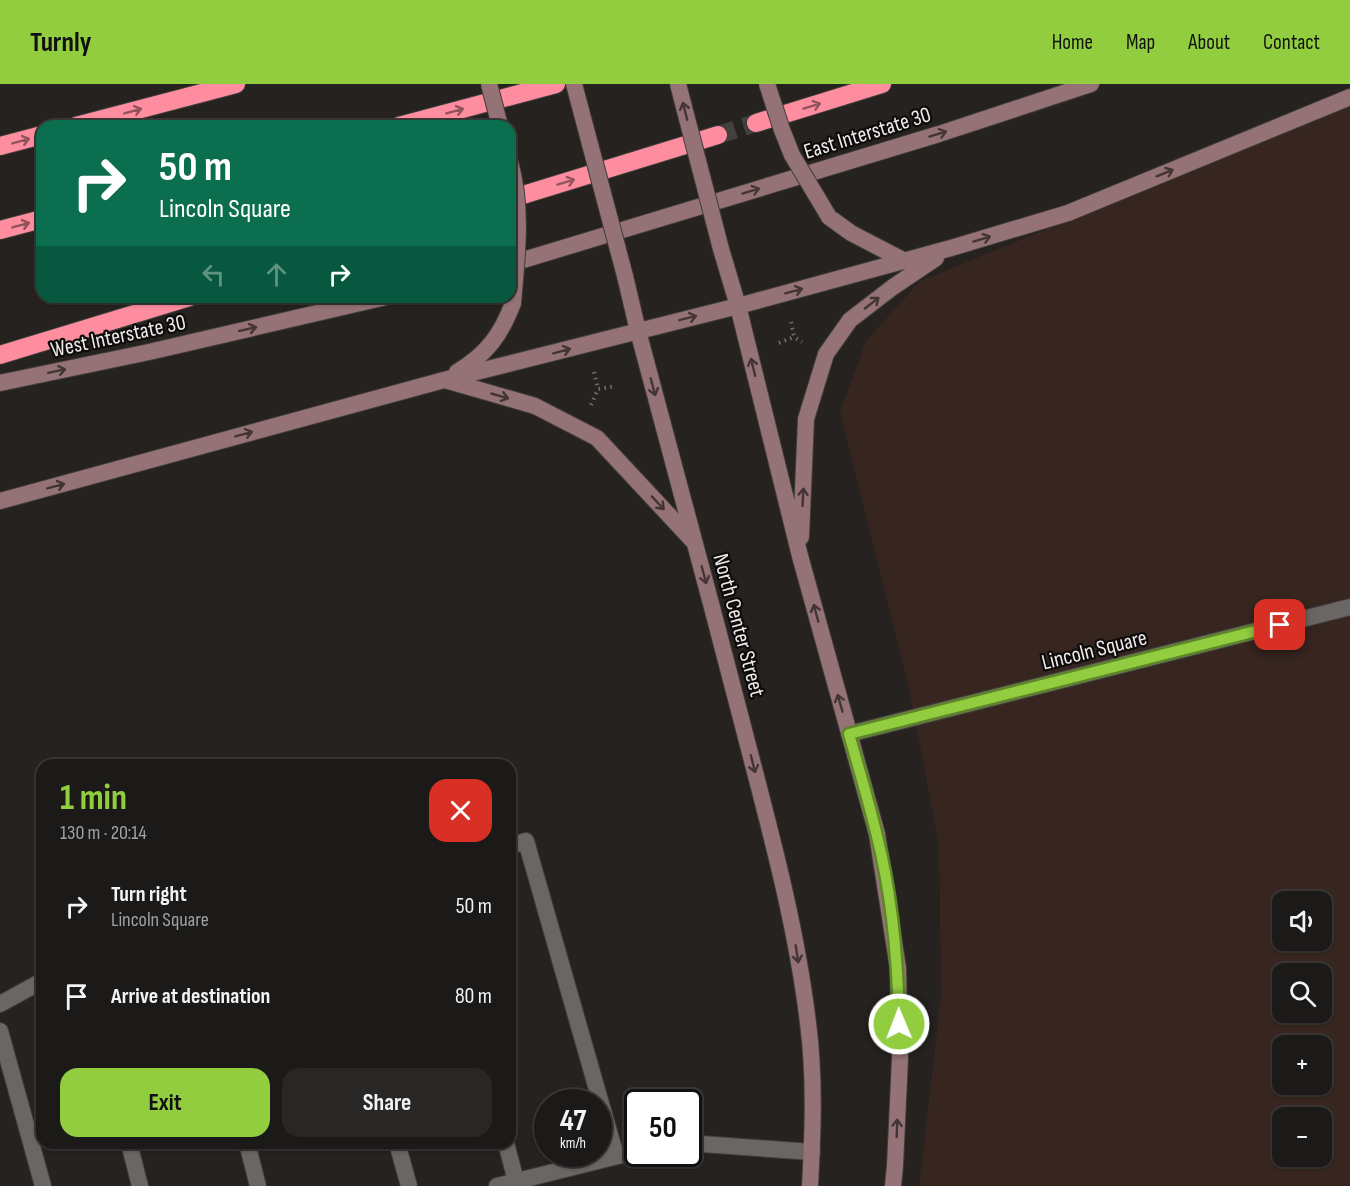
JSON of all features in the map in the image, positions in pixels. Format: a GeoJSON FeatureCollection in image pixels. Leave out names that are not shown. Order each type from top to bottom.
{"type":"FeatureCollection","features":[{"type":"Feature","properties":{"kind":"highway"},"geometry":{"type":"LineString","coordinates":[[99,120],[236,84]]}},
{"type":"Feature","properties":{"kind":"highway"},"geometry":{"type":"LineString","coordinates":[[421,120],[556,84]]}},
{"type":"Feature","properties":{"kind":"highway"},"geometry":{"type":"LineString","coordinates":[[756,123],[882,84]]}},
{"type":"Feature","properties":{"kind":"highway"},"geometry":{"type":"LineString","coordinates":[[516,197],[718,135]]}},
{"type":"Feature","properties":{"kind":"highway"},"geometry":{"type":"LineString","coordinates":[[0,146],[36,137]]}},
{"type":"Feature","properties":{"kind":"highway"},"geometry":{"type":"LineString","coordinates":[[0,230],[36,221]]}},
{"type":"Feature","properties":{"kind":"highway"},"geometry":{"type":"LineString","coordinates":[[0,355],[170,303]]}},
{"type":"Feature","properties":{"kind":"main road"},"geometry":{"type":"LineString","coordinates":[[489,84],[498,120]]}},
{"type":"Feature","properties":{"kind":"main road","name":"North Center Street"},"geometry":{"type":"LineString","coordinates":[[574,84],[774,848],[795,943],[808,1023],[812,1068],[814,1115],[810,1186]]}},
{"type":"Feature","properties":{"kind":"main road"},"geometry":{"type":"LineString","coordinates":[[678,84],[738,306],[800,556],[877,834],[898,968],[900,1058],[892,1186]]}},
{"type":"Feature","properties":{"kind":"main road"},"geometry":{"type":"LineString","coordinates":[[767,84],[792,155],[829,217],[851,233],[905,261]]}},
{"type":"Feature","properties":{"kind":"main road","name":"East Interstate 30"},"geometry":{"type":"LineString","coordinates":[[516,262],[939,134],[1091,84]]}},
{"type":"Feature","properties":{"kind":"main road"},"geometry":{"type":"LineString","coordinates":[[0,501],[444,380],[738,306],[905,261],[1068,213],[1350,97]]}},
{"type":"Feature","properties":{"kind":"main road"},"geometry":{"type":"LineString","coordinates":[[516,189],[519,232],[516,268]]}},
{"type":"Feature","properties":{"kind":"main road"},"geometry":{"type":"LineString","coordinates":[[800,556],[806,419],[826,354],[850,320],[893,287],[951,248]]}},
{"type":"Feature","properties":{"kind":"main road","name":"West Interstate 30"},"geometry":{"type":"LineString","coordinates":[[0,382],[149,352],[360,303]]}},
{"type":"Feature","properties":{"kind":"main road"},"geometry":{"type":"LineString","coordinates":[[444,380],[474,362],[491,345],[505,325],[513,303]]}},
{"type":"Feature","properties":{"kind":"main road"},"geometry":{"type":"LineString","coordinates":[[444,380],[535,406],[597,438],[695,543]]}},
{"type":"Feature","properties":{"kind":"street","name":"Lincoln Square"},"geometry":{"type":"LineString","coordinates":[[849,734],[1350,607]]}},
{"type":"Feature","properties":{"kind":"street"},"geometry":{"type":"LineString","coordinates":[[516,844],[526,841],[616,1156]]}},
{"type":"Feature","properties":{"kind":"street"},"geometry":{"type":"LineString","coordinates":[[0,1004],[36,984]]}},
{"type":"Feature","properties":{"kind":"street"},"geometry":{"type":"LineString","coordinates":[[0,1031],[43,1186]]}},
{"type":"Feature","properties":{"kind":"street"},"geometry":{"type":"LineString","coordinates":[[702,1144],[812,1152]]}},
{"type":"Feature","properties":{"kind":"street"},"geometry":{"type":"LineString","coordinates":[[131,1149],[140,1186]]}},
{"type":"Feature","properties":{"kind":"street"},"geometry":{"type":"LineString","coordinates":[[249,1149],[258,1186]]}},
{"type":"Feature","properties":{"kind":"street"},"geometry":{"type":"LineString","coordinates":[[399,1149],[409,1186]]}},
{"type":"Feature","properties":{"kind":"street"},"geometry":{"type":"LineString","coordinates":[[508,1149],[516,1181]]}},
{"type":"Feature","properties":{"kind":"street"},"geometry":{"type":"LineString","coordinates":[[496,1186],[624,1154]]}},
{"type":"Feature","properties":{"kind":"path"},"geometry":{"type":"LineString","coordinates":[[791,322],[794,338]]}},
{"type":"Feature","properties":{"kind":"path"},"geometry":{"type":"LineString","coordinates":[[779,343],[794,338],[808,345]]}},
{"type":"Feature","properties":{"kind":"path"},"geometry":{"type":"LineString","coordinates":[[594,372],[598,389],[616,386]]}},
{"type":"Feature","properties":{"kind":"shaded area"},"geometry":{"type":"Polygon","coordinates":[[[1350,105],[1350,1186],[919,1186],[941,997],[939,845],[908,684],[840,412],[866,341],[920,281],[1350,105]]]}},
{"type":"Feature","properties":{"kind":"tunnel"},"geometry":{"type":"LineString","coordinates":[[718,135],[756,123]]}},
{"type":"Feature","properties":{"kind":"route"},"geometry":{"type":"LineString","coordinates":[[899,1024],[898,968],[890,908],[877,834],[849,734],[1280,625]]}}]}
